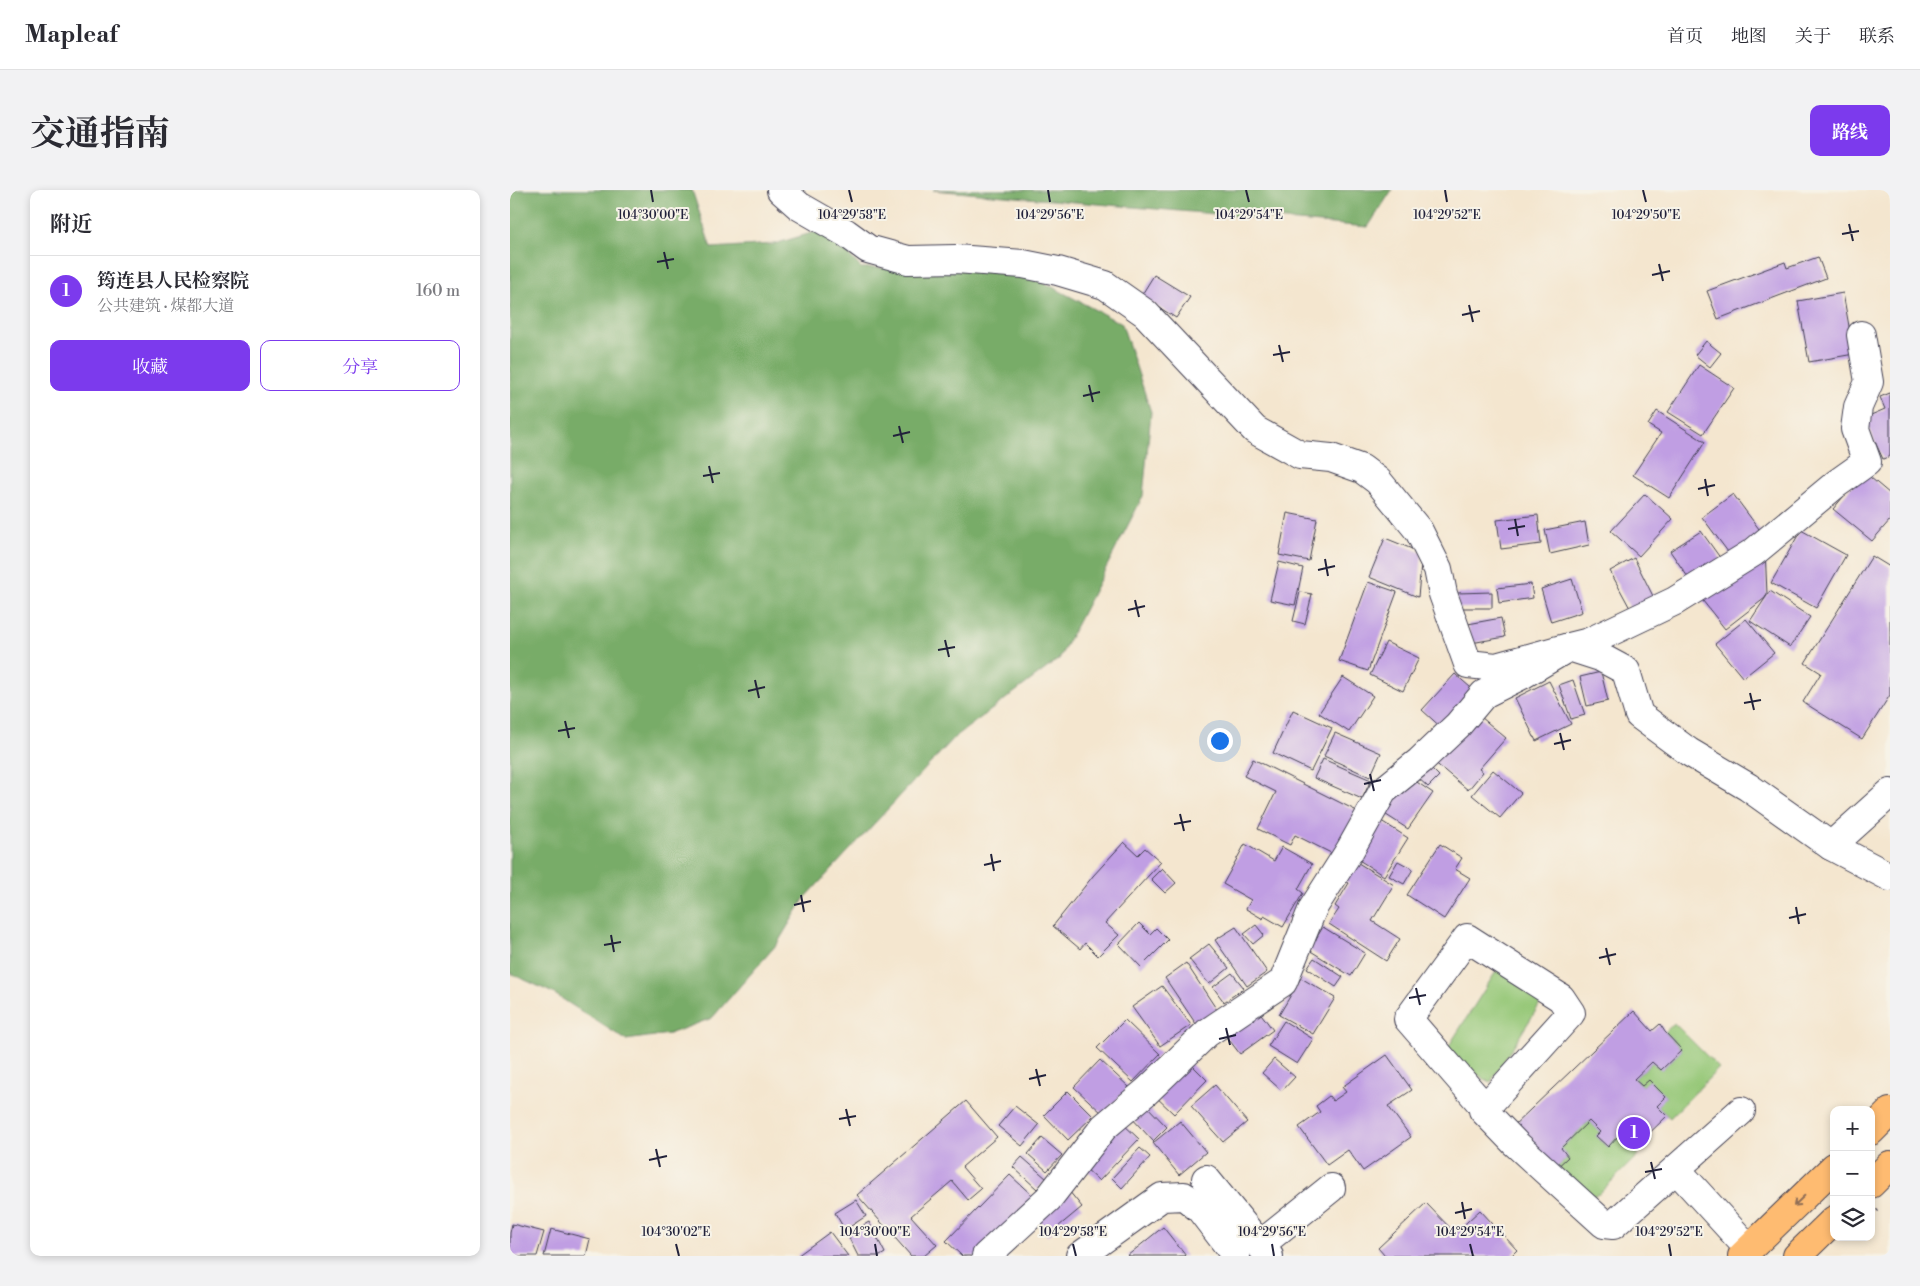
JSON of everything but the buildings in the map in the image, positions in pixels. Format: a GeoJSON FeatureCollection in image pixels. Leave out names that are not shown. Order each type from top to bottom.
{"type":"FeatureCollection","features":[{"type":"Feature","properties":{"kind":"main road"},"geometry":{"type":"LineString","coordinates":[[1875,1126],[1890,1112]]}},
{"type":"Feature","properties":{"kind":"main road"},"geometry":{"type":"LineString","coordinates":[[1875,1180],[1890,1165]]}},
{"type":"Feature","properties":{"kind":"main road"},"geometry":{"type":"LineString","coordinates":[[1746,1252],[1830,1171]]}},
{"type":"Feature","properties":{"kind":"main road"},"geometry":{"type":"LineString","coordinates":[[1798,1256],[1830,1224]]}},
{"type":"Feature","properties":{"kind":"street"},"geometry":{"type":"LineString","coordinates":[[781,190],[799,206],[846,233],[868,249],[908,260],[973,260],[1023,264],[1105,285],[1145,313],[1255,430],[1300,455],[1331,458],[1362,469],[1378,481],[1419,530],[1438,569],[1443,594],[1468,664],[1496,667],[1589,642],[1675,601],[1754,552],[1836,484],[1867,462],[1855,429],[1858,407],[1870,382],[1861,335]]}},
{"type":"Feature","properties":{"kind":"street"},"geometry":{"type":"LineString","coordinates":[[986,1256],[1048,1199],[1104,1126],[1147,1091],[1207,1033],[1283,982],[1313,908],[1350,850],[1383,791],[1420,761],[1452,731],[1484,694],[1522,675],[1569,647],[1600,657],[1626,671],[1639,715],[1689,752],[1748,787],[1831,846],[1890,877]]}},
{"type":"Feature","properties":{"kind":"street"},"geometry":{"type":"LineString","coordinates":[[1831,846],[1890,793]]}},
{"type":"Feature","properties":{"kind":"street"},"geometry":{"type":"LineString","coordinates":[[1485,1108],[1571,1013],[1561,998],[1467,938],[1408,1019],[1485,1108],[1483,1110],[1515,1144],[1604,1224],[1613,1225],[1741,1111]]}},
{"type":"Feature","properties":{"kind":"street"},"geometry":{"type":"LineString","coordinates":[[1676,1168],[1746,1252]]}},
{"type":"Feature","properties":{"kind":"street"},"geometry":{"type":"LineString","coordinates":[[1206,1179],[1255,1252]]}},
{"type":"Feature","properties":{"kind":"street"},"geometry":{"type":"LineString","coordinates":[[1255,1252],[1331,1188]]}},
{"type":"Feature","properties":{"kind":"street"},"geometry":{"type":"LineString","coordinates":[[1080,1256],[1162,1197],[1184,1196],[1255,1252]]}},
{"type":"Feature","properties":{"kind":"green space"},"geometry":{"type":"Polygon","coordinates":[[[510,190],[692,190],[711,248],[774,244],[825,229],[861,268],[942,267],[1026,273],[1122,324],[1151,412],[1143,496],[1059,659],[955,737],[804,899],[777,944],[712,1018],[669,1034],[626,1040],[553,993],[510,973],[510,190]]]}},
{"type":"Feature","properties":{"kind":"green space"},"geometry":{"type":"Polygon","coordinates":[[[933,190],[1392,190],[1368,227],[933,190]]]}},
{"type":"Feature","properties":{"kind":"green space"},"geometry":{"type":"Polygon","coordinates":[[[1502,962],[1547,993],[1490,1083],[1445,1052],[1502,962]]]}},
{"type":"Feature","properties":{"kind":"green space"},"geometry":{"type":"Polygon","coordinates":[[[1674,1023],[1719,1068],[1670,1118],[1657,1106],[1666,1097],[1649,1080],[1642,1086],[1634,1079],[1652,1062],[1661,1070],[1682,1050],[1665,1032],[1674,1023]]]}},
{"type":"Feature","properties":{"kind":"green space"},"geometry":{"type":"Polygon","coordinates":[[[1589,1121],[1600,1132],[1596,1136],[1607,1147],[1619,1135],[1638,1155],[1599,1194],[1593,1196],[1553,1171],[1568,1157],[1561,1148],[1589,1121]]]}},
{"type":"Feature","properties":{"kind":"place","name":"筠连县人民检察院"},"geometry":{"type":"Point","coordinates":[1634,1133]}}]}
